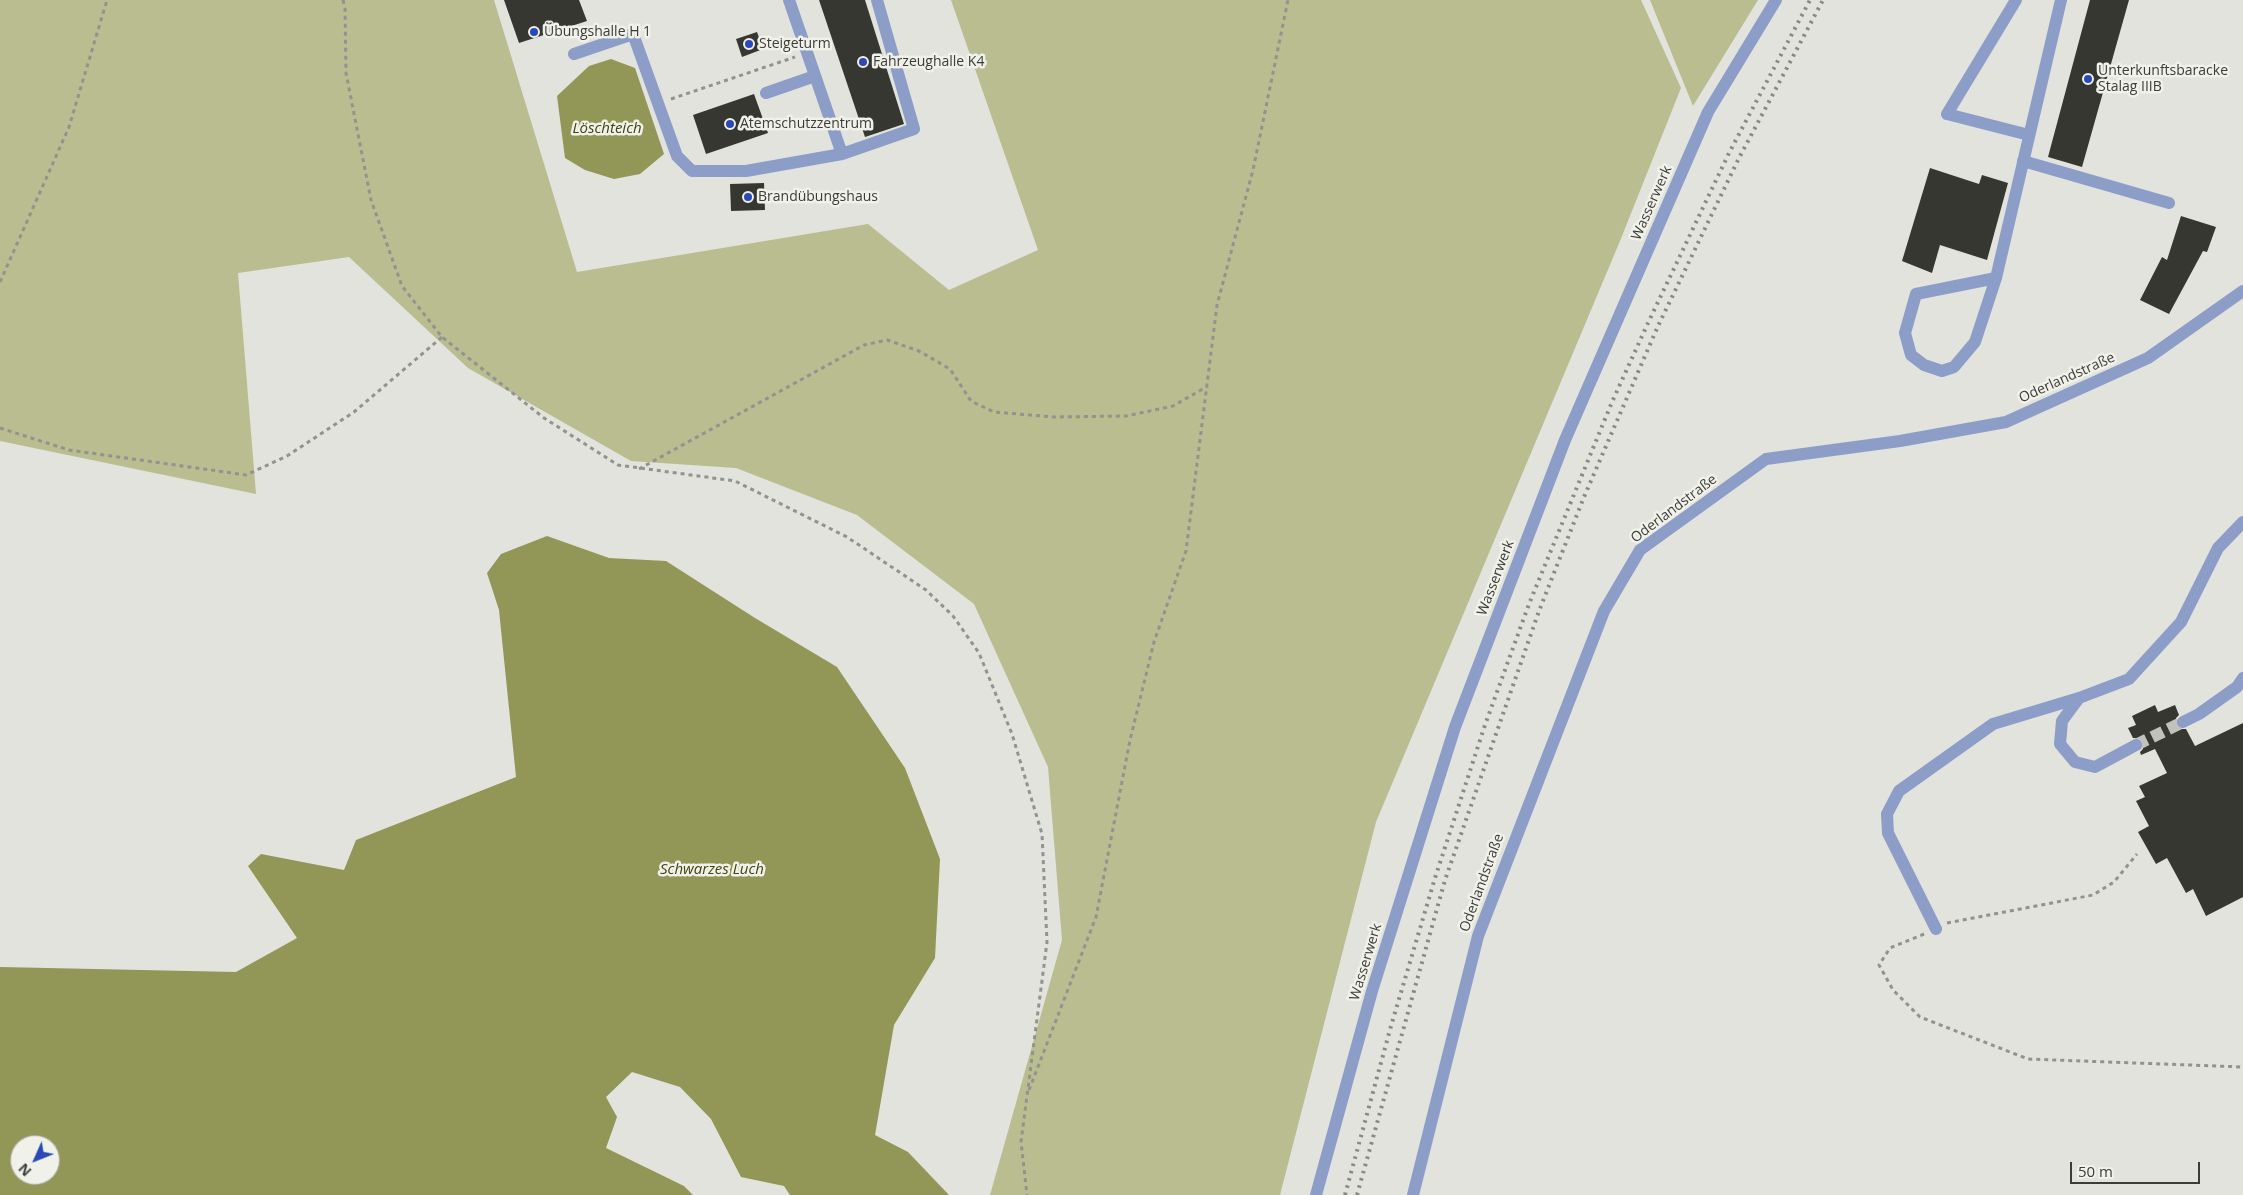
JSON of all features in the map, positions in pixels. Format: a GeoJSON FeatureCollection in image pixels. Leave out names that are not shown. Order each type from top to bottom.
{"type":"FeatureCollection","features":[{"type":"Feature","properties":{"kind":"street"},"geometry":{"type":"LineString","coordinates":[[789,0],[842,154]]}},
{"type":"Feature","properties":{"kind":"street"},"geometry":{"type":"LineString","coordinates":[[574,54],[633,34],[677,156],[692,171],[746,171],[842,154],[914,129],[877,0]]}},
{"type":"Feature","properties":{"kind":"street","name":"Wasserwerk"},"geometry":{"type":"LineString","coordinates":[[1316,1195],[1372,991],[1455,727],[1558,459],[1708,112],[1776,0]]}},
{"type":"Feature","properties":{"kind":"street"},"geometry":{"type":"LineString","coordinates":[[2016,0],[1947,114],[2029,135]]}},
{"type":"Feature","properties":{"kind":"street"},"geometry":{"type":"LineString","coordinates":[[1996,278],[1916,294],[1905,333],[1911,355],[1924,365],[1942,371],[1954,367],[1975,342],[1996,278],[2061,0]]}},
{"type":"Feature","properties":{"kind":"street"},"geometry":{"type":"LineString","coordinates":[[766,92],[816,76]]}},
{"type":"Feature","properties":{"kind":"street"},"geometry":{"type":"LineString","coordinates":[[2023,161],[2169,203]]}},
{"type":"Feature","properties":{"kind":"street","name":"Oderlandstraße"},"geometry":{"type":"LineString","coordinates":[[1413,1195],[1478,936],[1604,611],[1640,550],[1766,459],[1900,441],[2006,422],[2148,358],[2243,291]]}},
{"type":"Feature","properties":{"kind":"street"},"geometry":{"type":"LineString","coordinates":[[1936,928],[1888,833],[1887,814],[1900,791],[1993,724],[2080,698],[2129,678],[2181,622],[2218,548],[2243,522]]}},
{"type":"Feature","properties":{"kind":"street"},"geometry":{"type":"LineString","coordinates":[[2183,722],[2199,714],[2241,685]]}},
{"type":"Feature","properties":{"kind":"street"},"geometry":{"type":"LineString","coordinates":[[2080,698],[2062,721],[2060,744],[2075,762],[2095,767],[2136,745]]}},
{"type":"Feature","properties":{"kind":"path"},"geometry":{"type":"LineString","coordinates":[[0,282],[69,127],[108,0]]}},
{"type":"Feature","properties":{"kind":"path"},"geometry":{"type":"LineString","coordinates":[[343,0],[345,8],[346,73],[371,200],[402,286],[442,337],[544,418],[618,465],[735,480],[847,537],[926,590],[953,616],[979,653],[1012,734],[1042,834],[1047,942],[1021,1142],[1027,1195]]}},
{"type":"Feature","properties":{"kind":"path"},"geometry":{"type":"LineString","coordinates":[[1027,1096],[1096,918],[1130,740],[1154,642],[1186,551],[1217,306],[1253,170],[1288,0]]}},
{"type":"Feature","properties":{"kind":"path"},"geometry":{"type":"LineString","coordinates":[[658,104],[808,52]]}},
{"type":"Feature","properties":{"kind":"path"},"geometry":{"type":"LineString","coordinates":[[0,428],[69,450],[246,475],[287,456],[354,412],[442,337]]}},
{"type":"Feature","properties":{"kind":"path"},"geometry":{"type":"LineString","coordinates":[[638,469],[864,345],[887,340],[918,351],[950,369],[971,401],[994,412],[1054,416],[1126,416],[1173,406],[1208,386]]}},
{"type":"Feature","properties":{"kind":"path"},"geometry":{"type":"LineString","coordinates":[[2137,854],[2114,882],[2093,895],[1951,921],[1890,948],[1879,965],[1892,990],[1920,1017],[2028,1059],[2243,1067]]}},
{"type":"Feature","properties":{"kind":"shaded area"},"geometry":{"type":"Polygon","coordinates":[[[0,0],[494,0],[577,272],[868,224],[949,290],[1038,250],[951,0],[1641,0],[1681,88],[1620,241],[1376,822],[1280,1195],[990,1195],[1062,940],[1048,767],[974,604],[857,515],[736,468],[631,461],[468,368],[349,257],[238,273],[256,494],[0,441],[0,0]]]}},
{"type":"Feature","properties":{"kind":"shaded area"},"geometry":{"type":"Polygon","coordinates":[[[1650,0],[1758,0],[1693,106],[1650,0]]]}},
{"type":"Feature","properties":{"kind":"water","name":"Löschteich"},"geometry":{"type":"Polygon","coordinates":[[[611,59],[635,68],[664,154],[640,174],[614,179],[585,170],[565,158],[557,96],[589,66],[611,59]]]}},
{"type":"Feature","properties":{"kind":"water","name":"Schwarzes Luch"},"geometry":{"type":"Polygon","coordinates":[[[547,536],[609,558],[666,561],[755,618],[837,667],[905,768],[940,859],[935,958],[894,1025],[875,1135],[908,1152],[949,1195],[790,1195],[784,1186],[741,1177],[711,1119],[680,1087],[632,1072],[606,1097],[617,1117],[606,1148],[684,1186],[693,1195],[0,1195],[0,967],[236,972],[297,938],[248,866],[261,854],[344,870],[356,840],[516,777],[499,610],[487,573],[501,554],[547,536]]]}},
{"type":"Feature","properties":{"kind":"building","name":"Übungshalle H 1"},"geometry":{"type":"Polygon","coordinates":[[[504,0],[579,0],[587,21],[519,43],[504,0]]]}},
{"type":"Feature","properties":{"kind":"building","name":"Fahrzeughalle K4"},"geometry":{"type":"Polygon","coordinates":[[[819,0],[865,0],[904,124],[865,137],[819,0]]]}},
{"type":"Feature","properties":{"kind":"building","name":"Unterkunftsbaracke Stalag IIIB"},"geometry":{"type":"Polygon","coordinates":[[[2090,0],[2129,0],[2082,167],[2048,157],[2090,0]]]}},
{"type":"Feature","properties":{"kind":"building","name":"Steigeturm"},"geometry":{"type":"Polygon","coordinates":[[[757,32],[763,49],[742,57],[736,39],[757,32]]]}},
{"type":"Feature","properties":{"kind":"building","name":"Atemschutzzentrum"},"geometry":{"type":"Polygon","coordinates":[[[754,94],[768,133],[706,154],[693,115],[754,94]]]}},
{"type":"Feature","properties":{"kind":"building"},"geometry":{"type":"Polygon","coordinates":[[[1930,168],[1979,184],[1982,175],[2008,183],[1987,260],[1940,245],[1932,273],[1902,261],[1930,168]]]}},
{"type":"Feature","properties":{"kind":"building","name":"Brandübungshaus"},"geometry":{"type":"Polygon","coordinates":[[[764,183],[765,210],[731,211],[730,184],[764,183]]]}},
{"type":"Feature","properties":{"kind":"building"},"geometry":{"type":"Polygon","coordinates":[[[2181,216],[2216,227],[2207,252],[2203,251],[2169,314],[2140,300],[2162,257],[2167,260],[2181,216]]]}},
{"type":"Feature","properties":{"kind":"building"},"geometry":{"type":"Polygon","coordinates":[[[2155,705],[2158,712],[2175,705],[2179,715],[2176,718],[2176,725],[2179,729],[2186,729],[2195,746],[2243,723],[2243,897],[2206,916],[2193,889],[2186,893],[2167,858],[2156,864],[2138,832],[2149,826],[2136,801],[2145,797],[2139,786],[2167,773],[2155,749],[2141,755],[2143,742],[2140,738],[2133,738],[2128,728],[2136,725],[2132,716],[2155,705]]]}},
{"type":"Feature","properties":{"kind":"tunnel"},"geometry":{"type":"LineString","coordinates":[[2136,745],[2183,722]]}},
{"type":"Feature","properties":{"kind":"railway"},"geometry":{"type":"LineString","coordinates":[[1345,1195],[1391,1026],[1435,878],[1485,725],[1529,604],[1612,402],[1648,323],[1729,153],[1810,0]]}},
{"type":"Feature","properties":{"kind":"railway"},"geometry":{"type":"LineString","coordinates":[[1357,1195],[1445,880],[1539,611],[1584,497],[1658,326],[1739,158],[1823,0]]}},
{"type":"Feature","properties":{"kind":"place","name":"Übungshalle H 1"},"geometry":{"type":"Point","coordinates":[534,32]}},
{"type":"Feature","properties":{"kind":"place","name":"Steigeturm"},"geometry":{"type":"Point","coordinates":[749,44]}},
{"type":"Feature","properties":{"kind":"place","name":"Fahrzeughalle K4"},"geometry":{"type":"Point","coordinates":[863,62]}},
{"type":"Feature","properties":{"kind":"place","name":"Unterkunftsbaracke Stalag IIIB"},"geometry":{"type":"Point","coordinates":[2088,79]}},
{"type":"Feature","properties":{"kind":"place","name":"Atemschutzzentrum"},"geometry":{"type":"Point","coordinates":[730,124]}},
{"type":"Feature","properties":{"kind":"place","name":"Brandübungshaus"},"geometry":{"type":"Point","coordinates":[748,197]}}]}
